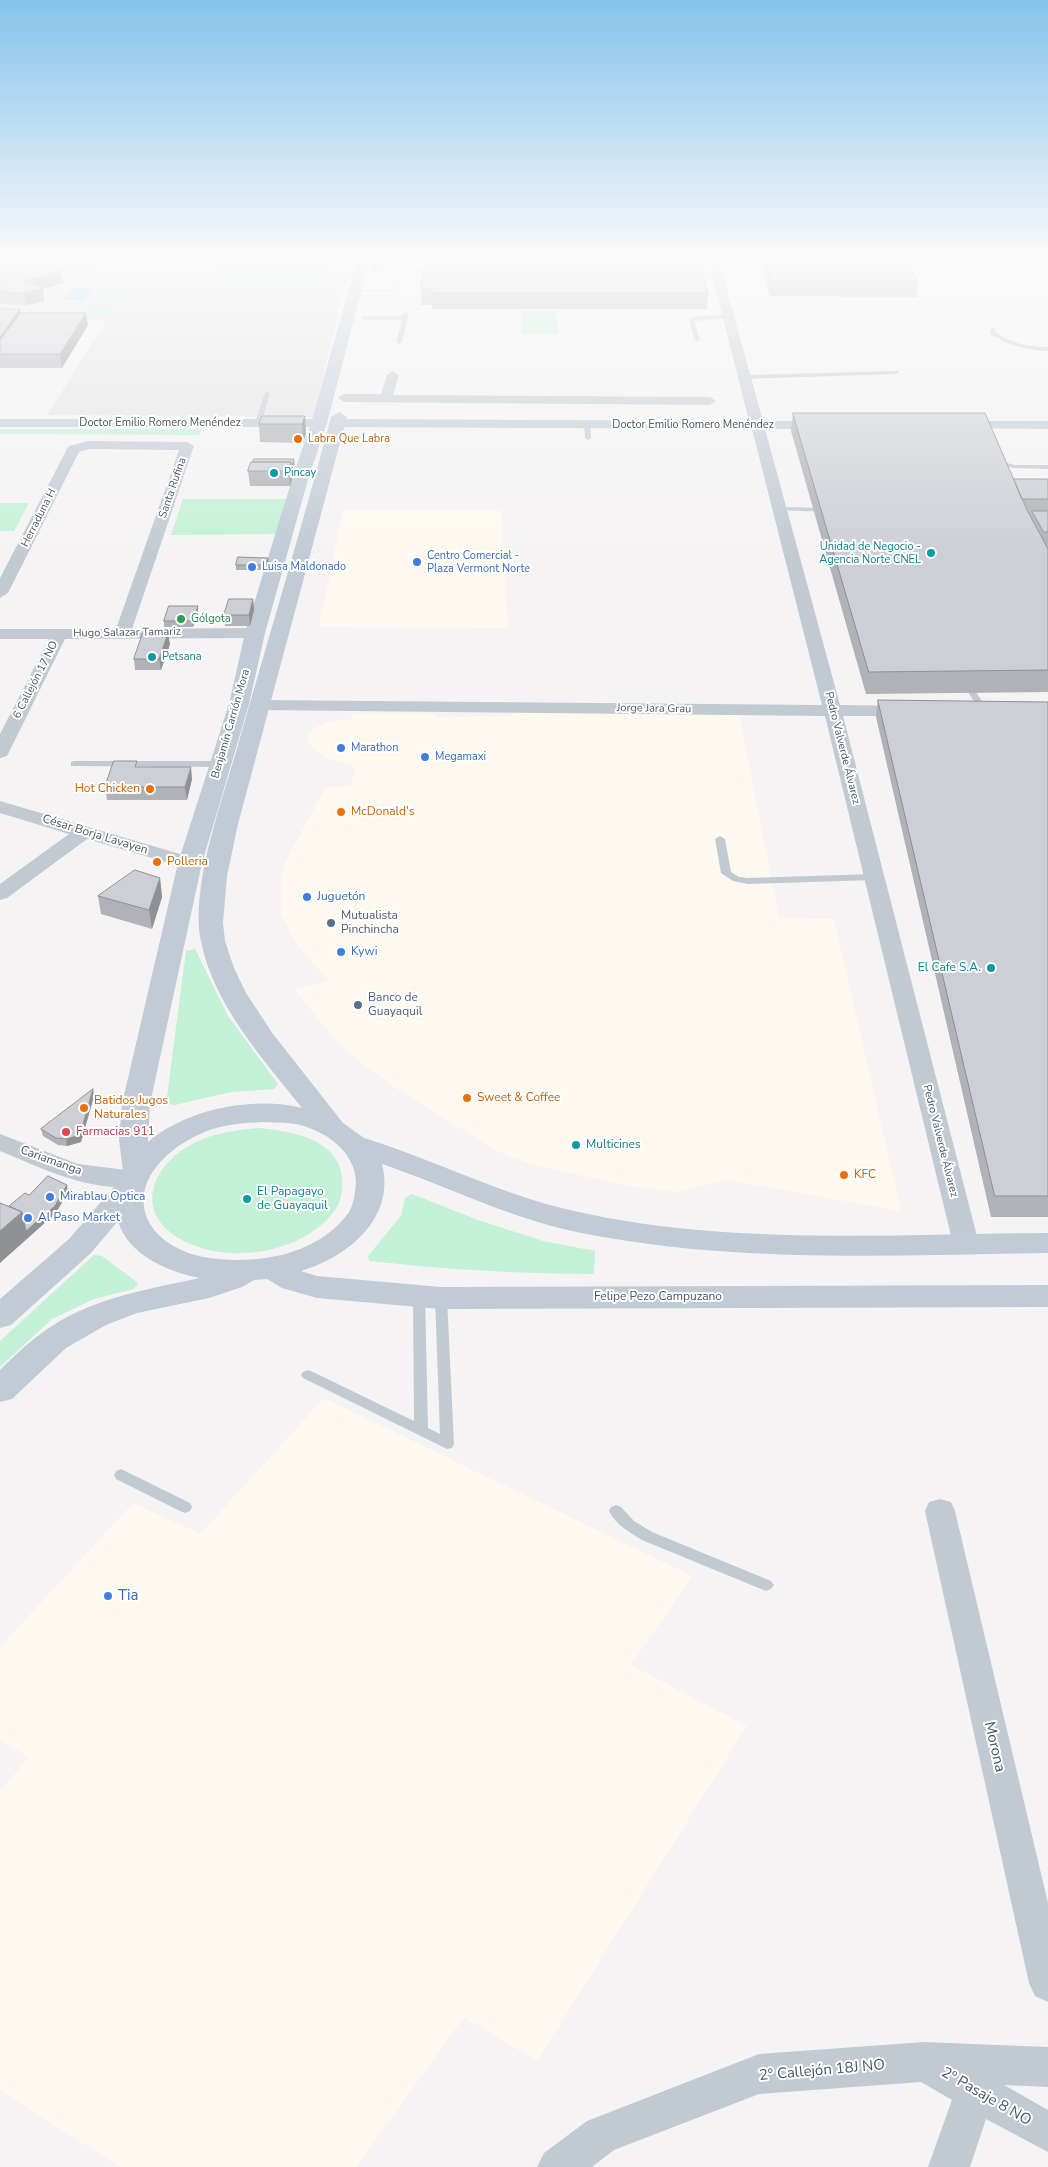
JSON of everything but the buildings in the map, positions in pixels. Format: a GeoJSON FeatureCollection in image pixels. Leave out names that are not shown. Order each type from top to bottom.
{"type":"FeatureCollection","features":[{"type":"Feature","properties":{"kind":"main road","name":"Benjamín Carrión Mora"},"geometry":{"type":"LineString","coordinates":[[261,1270],[214,1271],[189,1265],[155,1250],[137,1231],[128,1210],[133,1179],[133,1140],[136,1104],[190,863],[239,704],[255,633],[301,476],[339,355]]}},
{"type":"Feature","properties":{"kind":"main road","name":"Benjamín Carrión Mora"},"geometry":{"type":"LineString","coordinates":[[332,1127],[259,1034],[237,1000],[221,967],[213,939],[210,918],[232,806],[346,391]]}},
{"type":"Feature","properties":{"kind":"main road"},"geometry":{"type":"LineString","coordinates":[[0,1317],[80,1246],[158,1147],[188,1129],[224,1117],[262,1113],[300,1116],[332,1127],[356,1145],[420,1167],[491,1197],[576,1222],[756,1244],[1048,1243]]}},
{"type":"Feature","properties":{"kind":"main road"},"geometry":{"type":"LineString","coordinates":[[0,1390],[64,1333],[110,1310],[153,1298],[226,1283],[317,1252],[341,1238],[362,1216],[371,1191],[369,1167],[356,1145]]}},
{"type":"Feature","properties":{"kind":"main road","name":"Felipe Pezo Campuzano"},"geometry":{"type":"LineString","coordinates":[[261,1270],[317,1287],[430,1297],[1048,1296]]}},
{"type":"Feature","properties":{"kind":"street","name":"Pedro Valverde Álvarez"},"geometry":{"type":"LineString","coordinates":[[740,355],[833,710],[966,1244]]}},
{"type":"Feature","properties":{"kind":"street"},"geometry":{"type":"LineString","coordinates":[[386,398],[393,375]]}},
{"type":"Feature","properties":{"kind":"street"},"geometry":{"type":"LineString","coordinates":[[346,391],[386,398],[710,400]]}},
{"type":"Feature","properties":{"kind":"street","name":"Doctor Emilio Romero Menéndez"},"geometry":{"type":"LineString","coordinates":[[0,423],[319,423]]}},
{"type":"Feature","properties":{"kind":"street","name":"Doctor Emilio Romero Menéndez"},"geometry":{"type":"LineString","coordinates":[[337,423],[588,431],[757,425],[834,425]]}},
{"type":"Feature","properties":{"kind":"street"},"geometry":{"type":"LineString","coordinates":[[948,425],[987,430],[1048,425]]}},
{"type":"Feature","properties":{"kind":"street","name":"Herraduna H"},"geometry":{"type":"LineString","coordinates":[[0,593],[74,449],[80,446]]}},
{"type":"Feature","properties":{"kind":"street","name":"Santa Rufina"},"geometry":{"type":"LineString","coordinates":[[80,446],[188,447],[123,632]]}},
{"type":"Feature","properties":{"kind":"street","name":"Hugo Salazar Tamariz"},"geometry":{"type":"LineString","coordinates":[[0,634],[58,635],[123,632],[255,633]]}},
{"type":"Feature","properties":{"kind":"street","name":"6 Callejón 17 NO"},"geometry":{"type":"LineString","coordinates":[[0,752],[58,635]]}},
{"type":"Feature","properties":{"kind":"street","name":"Jorge Jara Grau"},"geometry":{"type":"LineString","coordinates":[[260,705],[833,710],[900,717],[927,711]]}},
{"type":"Feature","properties":{"kind":"street"},"geometry":{"type":"LineString","coordinates":[[965,711],[1003,711]]}},
{"type":"Feature","properties":{"kind":"street","name":"César Borja Lavayen"},"geometry":{"type":"LineString","coordinates":[[0,807],[190,863]]}},
{"type":"Feature","properties":{"kind":"street"},"geometry":{"type":"LineString","coordinates":[[0,894],[85,831]]}},
{"type":"Feature","properties":{"kind":"street","name":"Cariamanga"},"geometry":{"type":"LineString","coordinates":[[0,1142],[74,1172],[133,1179]]}},
{"type":"Feature","properties":{"kind":"street","name":"Morona"},"geometry":{"type":"LineString","coordinates":[[940,1510],[1048,1982]]}},
{"type":"Feature","properties":{"kind":"street","name":"2º Callejón 18J NO"},"geometry":{"type":"LineString","coordinates":[[558,2167],[601,2135],[760,2074],[924,2062],[1048,2067]]}},
{"type":"Feature","properties":{"kind":"street","name":"2º Pasaje 8 NO"},"geometry":{"type":"LineString","coordinates":[[924,2062],[1048,2132]]}},
{"type":"Feature","properties":{"kind":"street"},"geometry":{"type":"LineString","coordinates":[[949,2167],[975,2092]]}},
{"type":"Feature","properties":{"kind":"lane"},"geometry":{"type":"LineString","coordinates":[[746,377],[896,372]]}},
{"type":"Feature","properties":{"kind":"lane"},"geometry":{"type":"LineString","coordinates":[[258,423],[267,393]]}},
{"type":"Feature","properties":{"kind":"lane"},"geometry":{"type":"LineString","coordinates":[[994,443],[1002,462],[1005,464],[1015,467],[1048,467]]}},
{"type":"Feature","properties":{"kind":"lane"},"geometry":{"type":"LineString","coordinates":[[780,510],[832,510]]}},
{"type":"Feature","properties":{"kind":"lane"},"geometry":{"type":"LineString","coordinates":[[969,666],[973,694],[984,711]]}},
{"type":"Feature","properties":{"kind":"lane"},"geometry":{"type":"LineString","coordinates":[[74,764],[220,764]]}},
{"type":"Feature","properties":{"kind":"lane"},"geometry":{"type":"LineString","coordinates":[[720,839],[726,873],[736,879],[748,881],[874,877]]}},
{"type":"Feature","properties":{"kind":"lane"},"geometry":{"type":"LineString","coordinates":[[421,1431],[430,1297]]}},
{"type":"Feature","properties":{"kind":"lane"},"geometry":{"type":"LineString","coordinates":[[308,1375],[447,1444],[430,1297]]}},
{"type":"Feature","properties":{"kind":"lane"},"geometry":{"type":"LineString","coordinates":[[121,1474],[185,1507]]}},
{"type":"Feature","properties":{"kind":"lane"},"geometry":{"type":"LineString","coordinates":[[616,1512],[629,1525],[647,1536],[766,1585]]}},
{"type":"Feature","properties":{"kind":"shaded area"},"geometry":{"type":"Polygon","coordinates":[[[85,355],[328,355],[314,417],[47,415],[85,355]]]}},
{"type":"Feature","properties":{"kind":"shaded area"},"geometry":{"type":"Polygon","coordinates":[[[343,510],[501,510],[508,628],[319,627],[343,510]]]}},
{"type":"Feature","properties":{"kind":"shaded area"},"geometry":{"type":"Polygon","coordinates":[[[511,711],[739,714],[779,918],[834,919],[901,1211],[728,1180],[677,1192],[628,1186],[531,1164],[495,1150],[394,1087],[356,1059],[324,1027],[295,989],[329,981],[297,945],[281,914],[281,881],[285,862],[326,787],[350,787],[356,768],[325,757],[309,744],[307,735],[311,730],[326,722],[352,719],[353,714],[435,714],[436,717],[511,716],[511,711]]]}},
{"type":"Feature","properties":{"kind":"shaded area"},"geometry":{"type":"Polygon","coordinates":[[[324,1398],[692,1576],[631,1665],[747,1726],[537,2061],[464,2017],[356,2167],[120,2167],[0,2090],[0,1791],[29,1757],[0,1740],[0,1647],[133,1503],[200,1534],[324,1398]]]}},
{"type":"Feature","properties":{"kind":"green space"},"geometry":{"type":"Polygon","coordinates":[[[0,429],[202,429],[199,435],[0,434],[0,429]]]}},
{"type":"Feature","properties":{"kind":"green space"},"geometry":{"type":"Polygon","coordinates":[[[183,499],[290,499],[276,534],[171,535],[183,499]]]}},
{"type":"Feature","properties":{"kind":"green space"},"geometry":{"type":"Polygon","coordinates":[[[0,503],[29,503],[14,531],[0,531],[0,503]]]}},
{"type":"Feature","properties":{"kind":"green space"},"geometry":{"type":"Polygon","coordinates":[[[195,949],[228,1016],[278,1084],[274,1089],[231,1092],[175,1105],[166,1104],[186,951],[195,949]]]}},
{"type":"Feature","properties":{"kind":"green space"},"geometry":{"type":"Polygon","coordinates":[[[258,1128],[284,1131],[310,1139],[332,1153],[339,1164],[342,1177],[341,1198],[335,1210],[321,1225],[305,1236],[286,1245],[265,1251],[223,1252],[202,1248],[184,1241],[167,1229],[156,1216],[152,1201],[154,1186],[161,1172],[171,1159],[203,1139],[223,1133],[258,1128]]]}},
{"type":"Feature","properties":{"kind":"green space"},"geometry":{"type":"Polygon","coordinates":[[[412,1194],[478,1220],[543,1241],[595,1251],[594,1274],[481,1270],[369,1261],[368,1256],[401,1216],[405,1198],[412,1194]]]}},
{"type":"Feature","properties":{"kind":"green space"},"geometry":{"type":"Polygon","coordinates":[[[94,1255],[102,1256],[138,1283],[134,1289],[94,1299],[52,1319],[0,1367],[0,1341],[94,1255]]]}},
{"type":"Feature","properties":{"kind":"place","name":"Labra Que Labra"},"geometry":{"type":"Point","coordinates":[298,439]}},
{"type":"Feature","properties":{"kind":"place","name":"Pincay"},"geometry":{"type":"Point","coordinates":[274,473]}},
{"type":"Feature","properties":{"kind":"place","name":"Unidad de Negocio - Agencia Norte CNEL"},"geometry":{"type":"Point","coordinates":[931,553]}},
{"type":"Feature","properties":{"kind":"place","name":"Centro Comercial - Plaza Vermont Norte"},"geometry":{"type":"Point","coordinates":[417,562]}},
{"type":"Feature","properties":{"kind":"place","name":"Luisa Maldonado"},"geometry":{"type":"Point","coordinates":[252,567]}},
{"type":"Feature","properties":{"kind":"place","name":"Gólgota"},"geometry":{"type":"Point","coordinates":[181,619]}},
{"type":"Feature","properties":{"kind":"place","name":"Petsana"},"geometry":{"type":"Point","coordinates":[152,657]}},
{"type":"Feature","properties":{"kind":"place","name":"Marathon"},"geometry":{"type":"Point","coordinates":[341,748]}},
{"type":"Feature","properties":{"kind":"place","name":"Megamaxi"},"geometry":{"type":"Point","coordinates":[425,757]}},
{"type":"Feature","properties":{"kind":"place","name":"Hot Chicken"},"geometry":{"type":"Point","coordinates":[150,789]}},
{"type":"Feature","properties":{"kind":"place","name":"McDonald's"},"geometry":{"type":"Point","coordinates":[341,812]}},
{"type":"Feature","properties":{"kind":"place","name":"Polleria"},"geometry":{"type":"Point","coordinates":[157,862]}},
{"type":"Feature","properties":{"kind":"place","name":"Juguetón"},"geometry":{"type":"Point","coordinates":[307,897]}},
{"type":"Feature","properties":{"kind":"place","name":"Mutualista Pinchincha"},"geometry":{"type":"Point","coordinates":[331,923]}},
{"type":"Feature","properties":{"kind":"place","name":"Kywi"},"geometry":{"type":"Point","coordinates":[341,952]}},
{"type":"Feature","properties":{"kind":"place","name":"El Cafe S.A."},"geometry":{"type":"Point","coordinates":[991,968]}},
{"type":"Feature","properties":{"kind":"place","name":"Banco de Guayaquil"},"geometry":{"type":"Point","coordinates":[358,1005]}},
{"type":"Feature","properties":{"kind":"place","name":"Sweet & Coffee"},"geometry":{"type":"Point","coordinates":[467,1098]}},
{"type":"Feature","properties":{"kind":"place","name":"Batidos Jugos Naturales"},"geometry":{"type":"Point","coordinates":[84,1108]}},
{"type":"Feature","properties":{"kind":"place","name":"Farmacias 911"},"geometry":{"type":"Point","coordinates":[66,1132]}},
{"type":"Feature","properties":{"kind":"place","name":"Multicines"},"geometry":{"type":"Point","coordinates":[576,1145]}},
{"type":"Feature","properties":{"kind":"place","name":"KFC"},"geometry":{"type":"Point","coordinates":[844,1175]}},
{"type":"Feature","properties":{"kind":"place","name":"Mirablau Optica"},"geometry":{"type":"Point","coordinates":[50,1197]}},
{"type":"Feature","properties":{"kind":"place","name":"El Papagayo de Guayaquil"},"geometry":{"type":"Point","coordinates":[247,1199]}},
{"type":"Feature","properties":{"kind":"place","name":"Al Paso Market"},"geometry":{"type":"Point","coordinates":[28,1218]}},
{"type":"Feature","properties":{"kind":"place","name":"Tia"},"geometry":{"type":"Point","coordinates":[108,1596]}}]}
